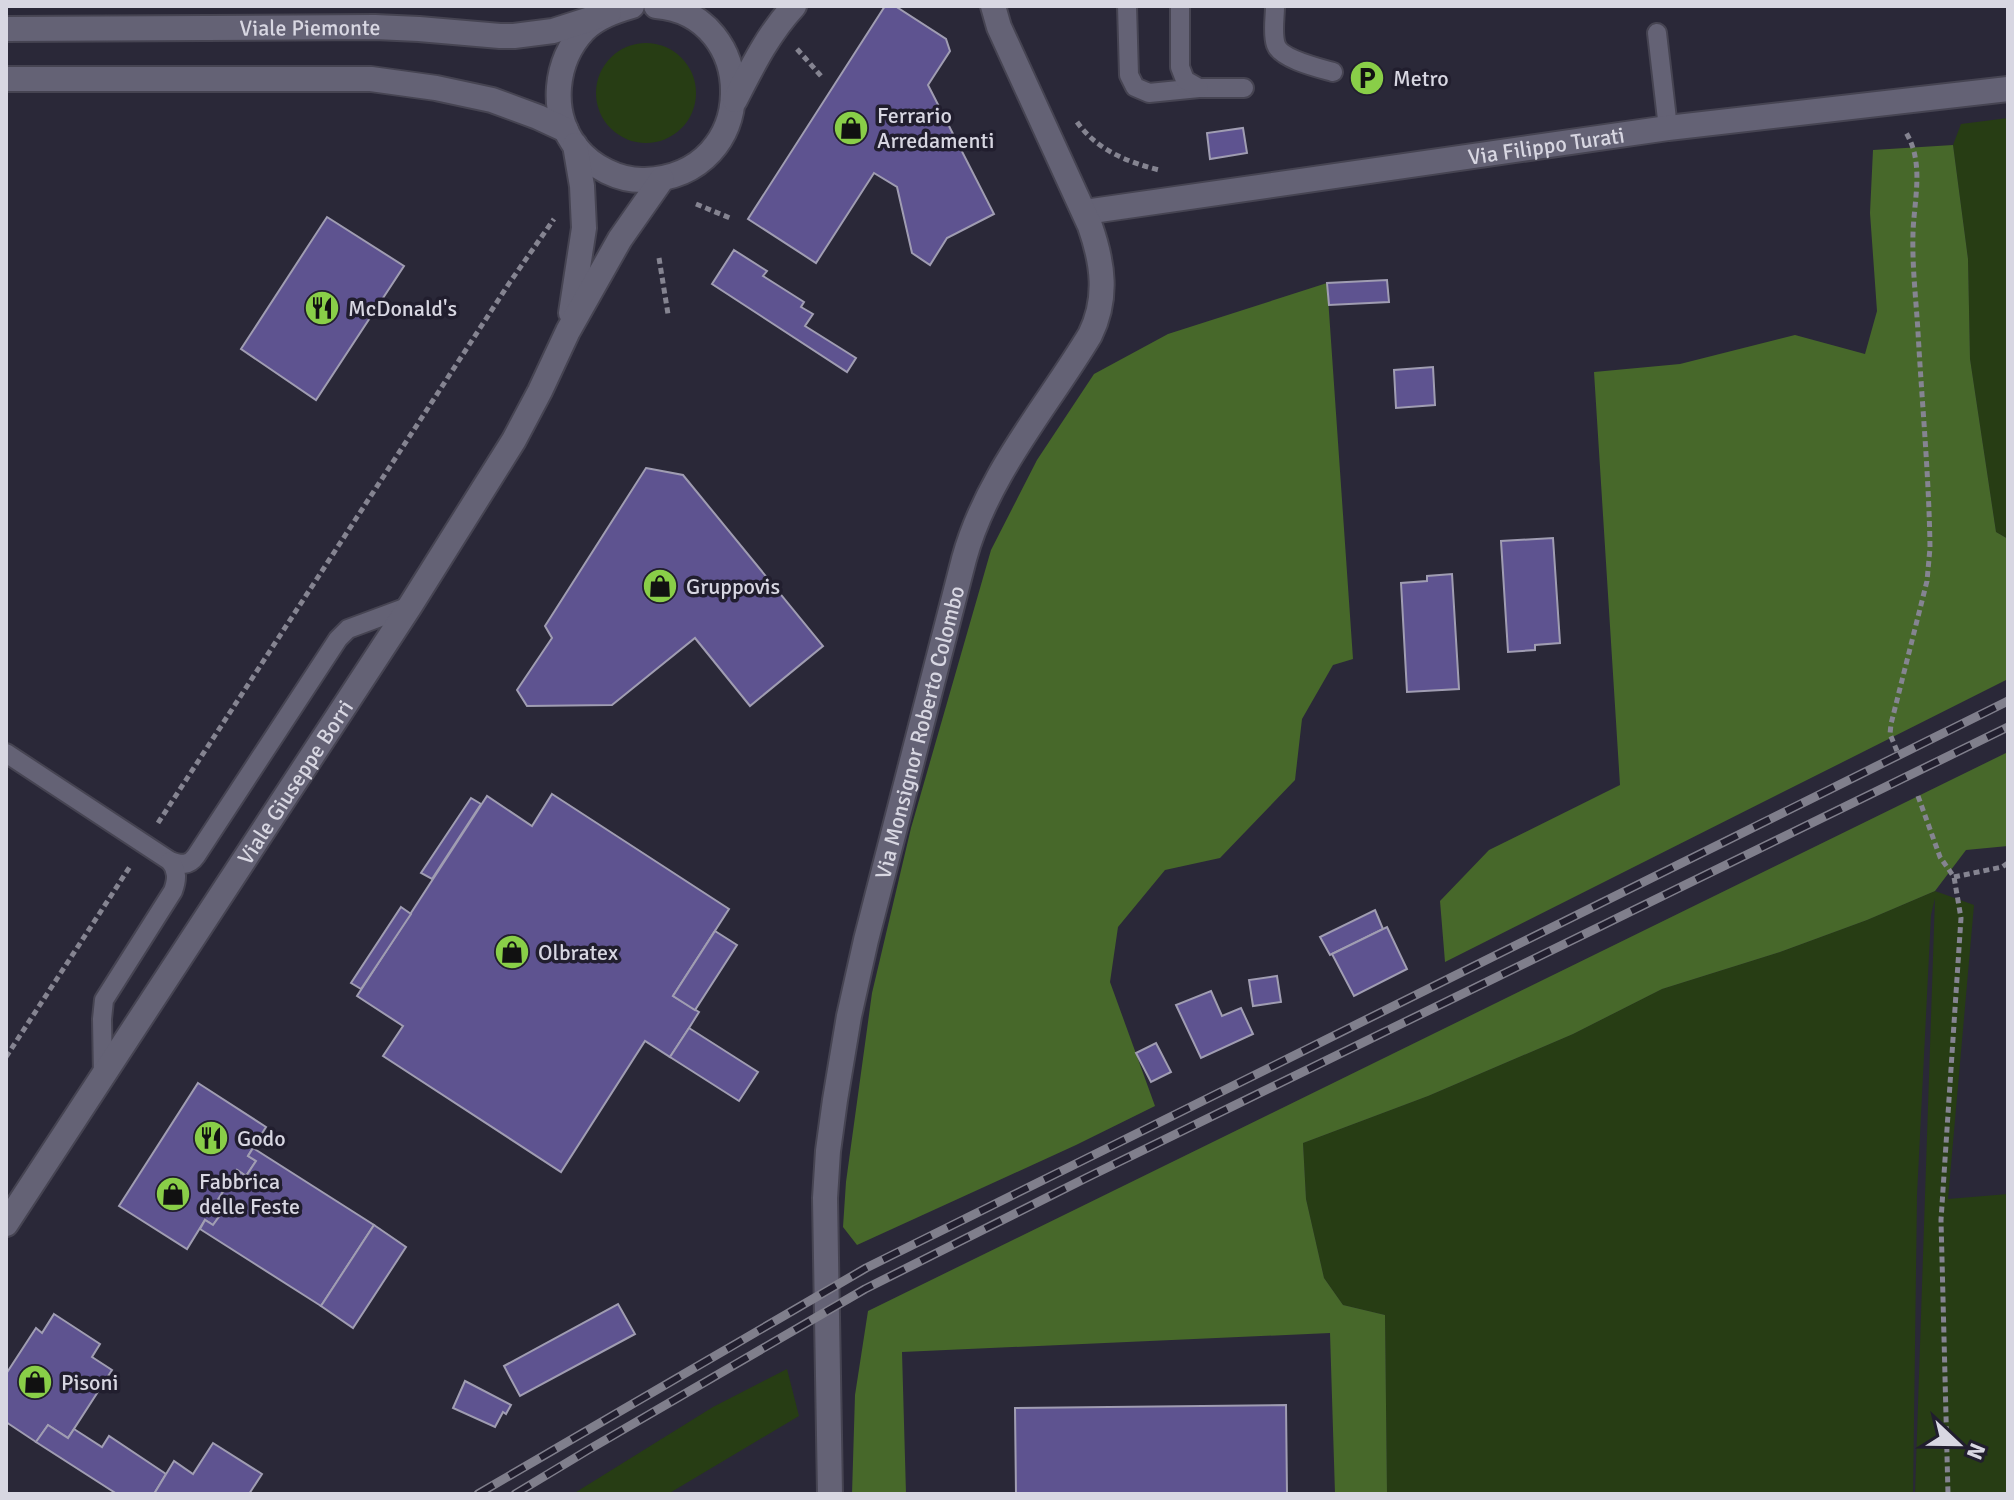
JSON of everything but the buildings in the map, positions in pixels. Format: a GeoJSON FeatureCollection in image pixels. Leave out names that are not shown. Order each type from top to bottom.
{"type":"FeatureCollection","features":[{"type":"Feature","properties":{"kind":"street"},"geometry":{"type":"LineString","coordinates":[[656,6],[676,6]]}},
{"type":"Feature","properties":{"kind":"street"},"geometry":{"type":"LineString","coordinates":[[6,79],[371,79],[436,88],[492,100],[538,117],[570,138],[586,157],[609,173],[635,180],[662,179],[689,170],[711,153],[726,130],[733,103],[760,50],[794,6]]}},
{"type":"Feature","properties":{"kind":"street","name":"Via Monsignor Roberto Colombo"},"geometry":{"type":"LineString","coordinates":[[830,1494],[825,1198],[832,1124],[849,1016],[866,940],[970,539],[986,498],[1004,465],[1079,354],[1099,316],[1103,299],[1103,278],[1096,244],[1085,212],[996,16],[980,6]]}},
{"type":"Feature","properties":{"kind":"street"},"geometry":{"type":"LineString","coordinates":[[667,7],[690,16],[709,31],[724,51],[732,74],[733,103]]}},
{"type":"Feature","properties":{"kind":"street","name":"Viale Piemonte"},"geometry":{"type":"LineString","coordinates":[[6,29],[375,27],[500,36],[553,31],[620,9]]}},
{"type":"Feature","properties":{"kind":"street","name":"Viale Giuseppe Borri"},"geometry":{"type":"LineString","coordinates":[[568,331],[584,228],[582,186],[559,104],[559,76],[568,50],[585,28],[620,9]]}},
{"type":"Feature","properties":{"kind":"street","name":"Via Filippo Turati"},"geometry":{"type":"LineString","coordinates":[[1085,212],[1668,128],[2008,89]]}},
{"type":"Feature","properties":{"kind":"street","name":"Viale Giuseppe Borri"},"geometry":{"type":"LineString","coordinates":[[6,1224],[410,606],[519,432],[568,331],[620,239],[662,179]]}},
{"type":"Feature","properties":{"kind":"lane"},"geometry":{"type":"LineString","coordinates":[[1127,6],[1129,75],[1139,90],[1149,93],[1244,88]]}},
{"type":"Feature","properties":{"kind":"lane"},"geometry":{"type":"LineString","coordinates":[[1180,6],[1182,75],[1189,84],[1199,88]]}},
{"type":"Feature","properties":{"kind":"lane"},"geometry":{"type":"LineString","coordinates":[[1275,6],[1274,38],[1278,50],[1333,72]]}},
{"type":"Feature","properties":{"kind":"lane"},"geometry":{"type":"LineString","coordinates":[[1657,33],[1668,128]]}},
{"type":"Feature","properties":{"kind":"lane"},"geometry":{"type":"LineString","coordinates":[[6,753],[170,861],[186,864],[196,856],[343,633],[410,606]]}},
{"type":"Feature","properties":{"kind":"lane"},"geometry":{"type":"LineString","coordinates":[[103,1076],[104,1000],[173,891],[177,879],[170,861]]}},
{"type":"Feature","properties":{"kind":"path"},"geometry":{"type":"LineString","coordinates":[[794,46],[821,76]]}},
{"type":"Feature","properties":{"kind":"path"},"geometry":{"type":"LineString","coordinates":[[1075,118],[1093,141],[1112,153],[1142,166],[1169,171]]}},
{"type":"Feature","properties":{"kind":"path"},"geometry":{"type":"LineString","coordinates":[[1897,751],[1890,734],[1891,724],[1927,581],[1930,548],[1913,259],[1917,169],[1912,141]]}},
{"type":"Feature","properties":{"kind":"path"},"geometry":{"type":"LineString","coordinates":[[696,204],[730,218]]}},
{"type":"Feature","properties":{"kind":"path"},"geometry":{"type":"LineString","coordinates":[[6,1057],[558,210]]}},
{"type":"Feature","properties":{"kind":"path"},"geometry":{"type":"LineString","coordinates":[[659,258],[668,314]]}},
{"type":"Feature","properties":{"kind":"path"},"geometry":{"type":"LineString","coordinates":[[1918,796],[1940,857],[1954,877],[1961,918],[1941,1220],[1948,1494]]}},
{"type":"Feature","properties":{"kind":"path"},"geometry":{"type":"LineString","coordinates":[[1954,877],[2008,863]]}},
{"type":"Feature","properties":{"kind":"green space"},"geometry":{"type":"Polygon","coordinates":[[[646,43],[665,47],[682,57],[692,74],[696,93],[692,112],[682,129],[665,139],[646,143],[627,139],[610,129],[600,112],[596,93],[600,74],[610,57],[627,47],[646,43]]]}},
{"type":"Feature","properties":{"kind":"green space"},"geometry":{"type":"Polygon","coordinates":[[[2008,118],[2008,539],[1996,532],[1970,359],[1968,259],[1953,145],[1961,124],[2008,118]]]}},
{"type":"Feature","properties":{"kind":"green space"},"geometry":{"type":"Polygon","coordinates":[[[1953,145],[1968,259],[1970,359],[1996,532],[2008,539],[2008,679],[1445,962],[1440,901],[1489,850],[1620,785],[1594,372],[1680,364],[1795,335],[1865,354],[1877,311],[1870,213],[1873,150],[1953,145]]]}},
{"type":"Feature","properties":{"kind":"green space"},"geometry":{"type":"Polygon","coordinates":[[[1327,283],[1353,659],[1333,665],[1302,719],[1295,780],[1220,858],[1165,870],[1118,927],[1110,982],[1155,1106],[857,1245],[843,1227],[846,1182],[872,993],[911,828],[991,550],[1037,460],[1094,374],[1168,334],[1327,283]]]}},
{"type":"Feature","properties":{"kind":"green space"},"geometry":{"type":"Polygon","coordinates":[[[2008,752],[2008,846],[1966,850],[1935,891],[1780,952],[1662,989],[1573,1034],[1428,1096],[1303,1143],[1306,1199],[1324,1278],[1343,1305],[1385,1315],[1387,1494],[1335,1494],[1330,1333],[902,1352],[906,1494],[852,1494],[855,1395],[868,1311],[2008,752]]]}},
{"type":"Feature","properties":{"kind":"green space"},"geometry":{"type":"Polygon","coordinates":[[[1935,891],[1974,905],[1948,1199],[2008,1194],[2008,1494],[1915,1494],[1935,898],[1931,915],[1917,1195],[1913,1494],[1387,1494],[1385,1315],[1343,1305],[1324,1278],[1306,1199],[1303,1143],[1428,1096],[1573,1034],[1662,989],[1780,952],[1935,891]]]}},
{"type":"Feature","properties":{"kind":"green space"},"geometry":{"type":"Polygon","coordinates":[[[787,1369],[799,1416],[668,1494],[573,1494],[713,1407],[787,1369]]]}},
{"type":"Feature","properties":{"kind":"railway"},"geometry":{"type":"LineString","coordinates":[[478,1494],[866,1268],[2008,701]]}},
{"type":"Feature","properties":{"kind":"railway"},"geometry":{"type":"LineString","coordinates":[[515,1494],[865,1289],[2008,727]]}},
{"type":"Feature","properties":{"kind":"place","name":"Metro"},"geometry":{"type":"Point","coordinates":[1367,78]}},
{"type":"Feature","properties":{"kind":"place","name":"Ferrario Arredamenti"},"geometry":{"type":"Point","coordinates":[851,128]}},
{"type":"Feature","properties":{"kind":"place","name":"McDonald's"},"geometry":{"type":"Point","coordinates":[322,308]}},
{"type":"Feature","properties":{"kind":"place","name":"Gruppovis"},"geometry":{"type":"Point","coordinates":[660,586]}},
{"type":"Feature","properties":{"kind":"place","name":"Olbratex"},"geometry":{"type":"Point","coordinates":[512,952]}},
{"type":"Feature","properties":{"kind":"place","name":"Godo"},"geometry":{"type":"Point","coordinates":[211,1138]}},
{"type":"Feature","properties":{"kind":"place","name":"Fabbrica delle Feste"},"geometry":{"type":"Point","coordinates":[173,1194]}},
{"type":"Feature","properties":{"kind":"place","name":"Pisoni"},"geometry":{"type":"Point","coordinates":[35,1382]}}]}
